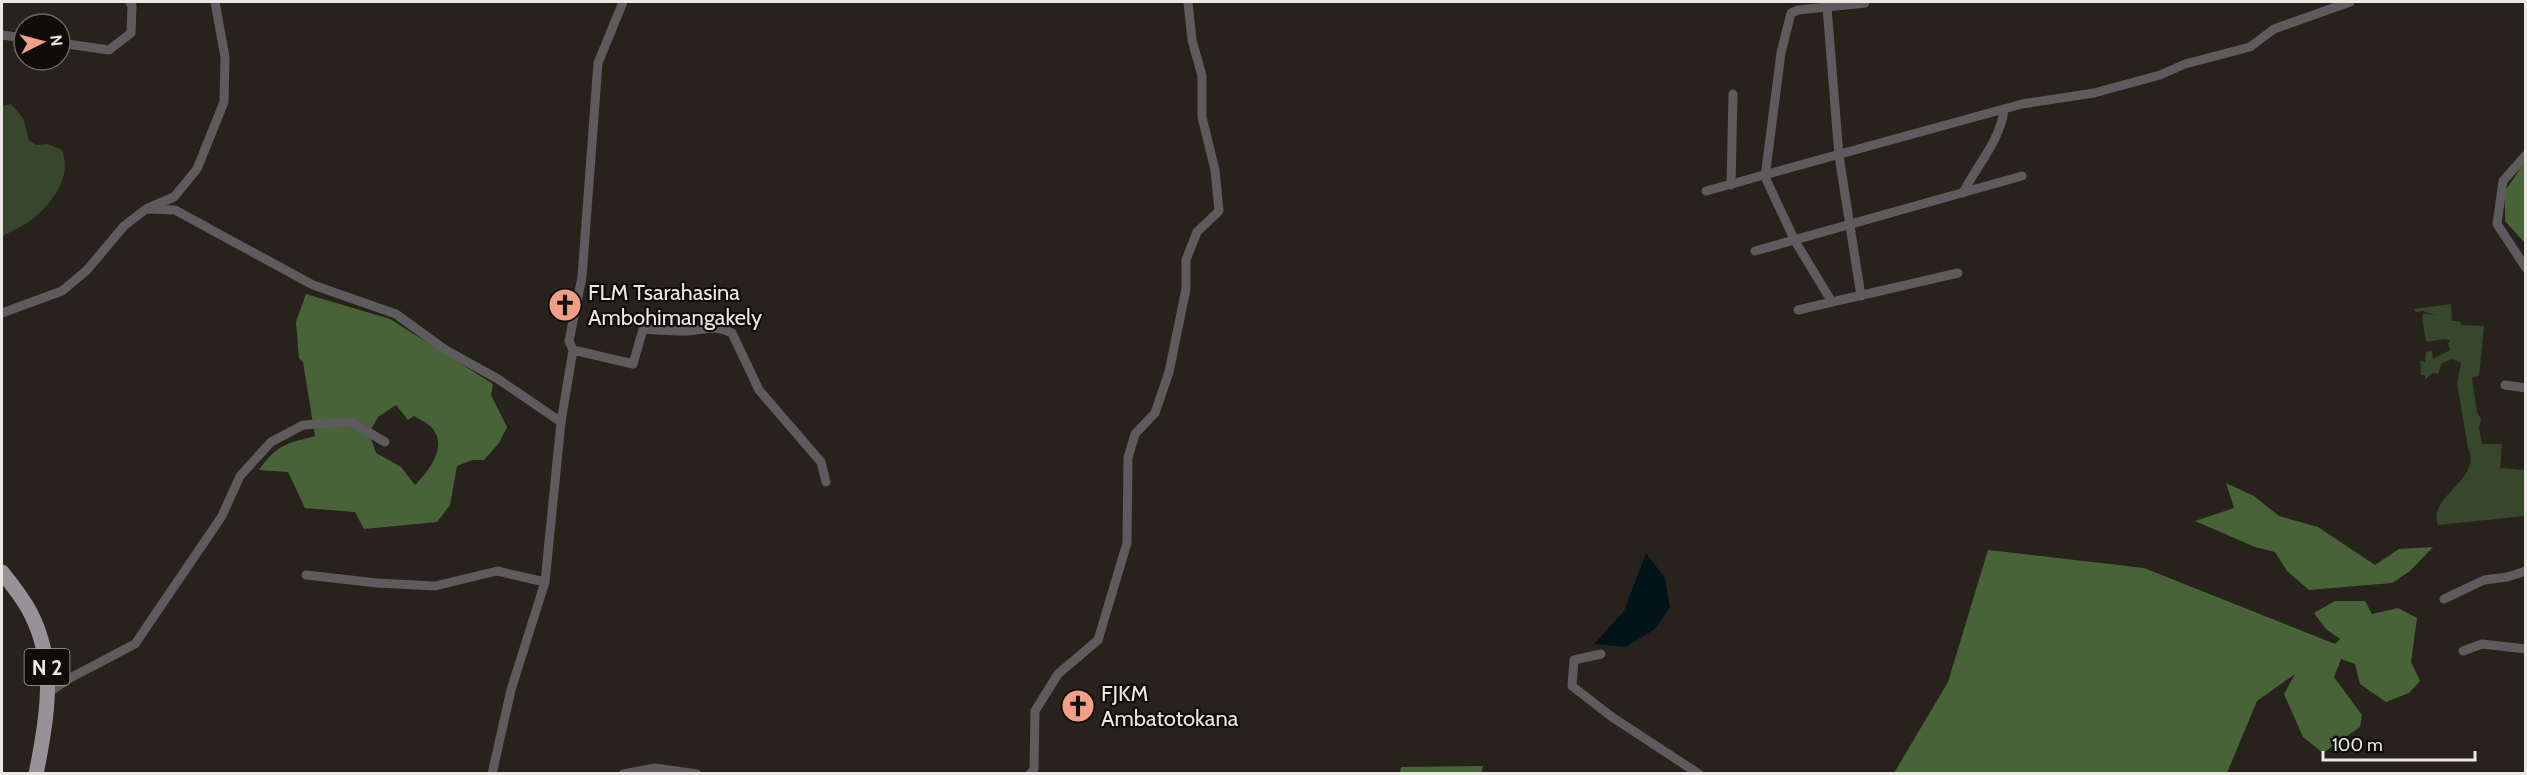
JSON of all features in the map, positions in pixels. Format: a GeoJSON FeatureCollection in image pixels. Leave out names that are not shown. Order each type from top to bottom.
{"type":"FeatureCollection","features":[{"type":"Feature","properties":{"kind":"main road","name":"N 2"},"geometry":{"type":"LineString","coordinates":[[2,572],[30,612],[45,650],[48,693],[36,774]]}},
{"type":"Feature","properties":{"kind":"street"},"geometry":{"type":"LineString","coordinates":[[72,45],[109,50],[131,33],[132,6],[130,2]]}},
{"type":"Feature","properties":{"kind":"street"},"geometry":{"type":"LineString","coordinates":[[2,313],[62,291],[87,270],[124,226],[146,209],[174,197],[197,169],[224,102],[225,57],[215,2]]}},
{"type":"Feature","properties":{"kind":"street"},"geometry":{"type":"LineString","coordinates":[[492,774],[511,690],[545,582],[561,422],[573,350],[569,341],[582,277],[598,63],[623,2]]}},
{"type":"Feature","properties":{"kind":"street"},"geometry":{"type":"LineString","coordinates":[[1030,774],[1034,769],[1035,711],[1058,674],[1098,640],[1127,543],[1128,458],[1135,434],[1155,413],[1169,372],[1186,289],[1186,260],[1197,232],[1219,211],[1215,170],[1202,117],[1202,76],[1192,40],[1188,2]]}},
{"type":"Feature","properties":{"kind":"street"},"geometry":{"type":"LineString","coordinates":[[1706,192],[2022,104],[2094,93],[2160,75],[2185,64],[2250,47],[2274,28],[2350,2]]}},
{"type":"Feature","properties":{"kind":"street"},"geometry":{"type":"LineString","coordinates":[[1832,302],[1795,241],[1765,177],[1781,53],[1791,13],[1798,10],[1865,3]]}},
{"type":"Feature","properties":{"kind":"street"},"geometry":{"type":"LineString","coordinates":[[1827,7],[1839,156],[1861,296]]}},
{"type":"Feature","properties":{"kind":"street"},"geometry":{"type":"LineString","coordinates":[[1731,185],[1733,94]]}},
{"type":"Feature","properties":{"kind":"street"},"geometry":{"type":"LineString","coordinates":[[1963,193],[1984,160],[2002,123],[2004,110]]}},
{"type":"Feature","properties":{"kind":"street"},"geometry":{"type":"LineString","coordinates":[[2526,155],[2503,181],[2497,224],[2523,260],[2526,268]]}},
{"type":"Feature","properties":{"kind":"street"},"geometry":{"type":"LineString","coordinates":[[1755,251],[2022,176]]}},
{"type":"Feature","properties":{"kind":"street"},"geometry":{"type":"LineString","coordinates":[[146,209],[175,210],[313,285],[396,314],[444,349],[498,379],[561,422]]}},
{"type":"Feature","properties":{"kind":"street"},"geometry":{"type":"LineString","coordinates":[[1798,310],[1958,273]]}},
{"type":"Feature","properties":{"kind":"street"},"geometry":{"type":"LineString","coordinates":[[573,350],[633,364],[643,329],[688,331],[711,326],[724,328],[732,333],[759,390],[821,462],[826,482]]}},
{"type":"Feature","properties":{"kind":"street"},"geometry":{"type":"LineString","coordinates":[[2505,385],[2526,388]]}},
{"type":"Feature","properties":{"kind":"street"},"geometry":{"type":"LineString","coordinates":[[48,693],[70,678],[135,644],[222,516],[240,476],[271,442],[303,425],[351,422],[385,442]]}},
{"type":"Feature","properties":{"kind":"street"},"geometry":{"type":"LineString","coordinates":[[306,575],[377,583],[435,586],[497,570],[545,582]]}},
{"type":"Feature","properties":{"kind":"street"},"geometry":{"type":"LineString","coordinates":[[2444,599],[2484,580],[2507,577],[2526,571]]}},
{"type":"Feature","properties":{"kind":"street"},"geometry":{"type":"LineString","coordinates":[[2463,651],[2482,644],[2526,649]]}},
{"type":"Feature","properties":{"kind":"street"},"geometry":{"type":"LineString","coordinates":[[1601,654],[1574,660],[1572,686],[1612,717],[1699,774]]}},
{"type":"Feature","properties":{"kind":"street"},"geometry":{"type":"LineString","coordinates":[[623,774],[655,768],[697,774]]}},
{"type":"Feature","properties":{"kind":"green space"},"geometry":{"type":"Polygon","coordinates":[[[11,104],[23,118],[29,140],[36,145],[47,144],[61,149],[65,170],[57,190],[44,209],[27,223],[2,236],[2,106],[11,104]]]}},
{"type":"Feature","properties":{"kind":"green space"},"geometry":{"type":"Polygon","coordinates":[[[2525,162],[2525,243],[2505,221],[2505,191],[2525,162]]]}},
{"type":"Feature","properties":{"kind":"green space"},"geometry":{"type":"Polygon","coordinates":[[[306,294],[390,319],[493,384],[491,395],[507,427],[499,443],[484,460],[472,460],[457,466],[450,505],[437,522],[364,529],[355,512],[305,508],[288,472],[259,470],[283,446],[315,436],[303,362],[299,358],[296,322],[306,294]],[[396,405],[378,417],[369,433],[376,453],[401,467],[415,485],[431,465],[438,449],[438,441],[436,433],[427,423],[414,416],[408,420],[396,405]]]}},
{"type":"Feature","properties":{"kind":"green space"},"geometry":{"type":"Polygon","coordinates":[[[2451,304],[2452,321],[2459,321],[2462,325],[2484,326],[2479,376],[2472,378],[2477,412],[2481,419],[2479,428],[2482,444],[2502,444],[2500,471],[2501,468],[2525,470],[2525,516],[2438,525],[2437,515],[2440,505],[2462,479],[2471,459],[2457,383],[2461,363],[2453,359],[2442,363],[2438,374],[2432,373],[2425,380],[2425,375],[2421,375],[2420,361],[2425,362],[2426,352],[2432,351],[2433,359],[2450,350],[2448,344],[2450,340],[2426,342],[2423,313],[2437,316],[2422,311],[2415,312],[2414,309],[2451,304]]]}},
{"type":"Feature","properties":{"kind":"green space"},"geometry":{"type":"Polygon","coordinates":[[[2226,483],[2254,496],[2279,516],[2318,527],[2375,565],[2399,549],[2433,547],[2410,571],[2392,583],[2309,590],[2287,571],[2275,552],[2255,547],[2195,521],[2234,508],[2226,483]]]}},
{"type":"Feature","properties":{"kind":"green space"},"geometry":{"type":"Polygon","coordinates":[[[1988,550],[2144,568],[2335,644],[2340,639],[2326,629],[2314,613],[2335,601],[2365,601],[2372,614],[2398,608],[2417,618],[2411,662],[2420,681],[2409,693],[2386,702],[2360,684],[2355,664],[2341,659],[2334,677],[2362,715],[2360,727],[2323,753],[2303,737],[2284,694],[2295,674],[2257,701],[2227,773],[1894,773],[1948,682],[1988,550]]]}},
{"type":"Feature","properties":{"kind":"green space"},"geometry":{"type":"Polygon","coordinates":[[[1483,766],[1481,773],[1400,773],[1401,767],[1483,766]]]}},
{"type":"Feature","properties":{"kind":"shaded area"},"geometry":{"type":"Polygon","coordinates":[[[1646,553],[1665,578],[1670,608],[1655,629],[1626,647],[1594,644],[1624,611],[1646,553]]]}},
{"type":"Feature","properties":{"kind":"place","name":"FLM Tsarahasina Ambohimangakely"},"geometry":{"type":"Point","coordinates":[565,305]}},
{"type":"Feature","properties":{"kind":"place","name":"FJKM Ambatotokana"},"geometry":{"type":"Point","coordinates":[1078,706]}}]}
